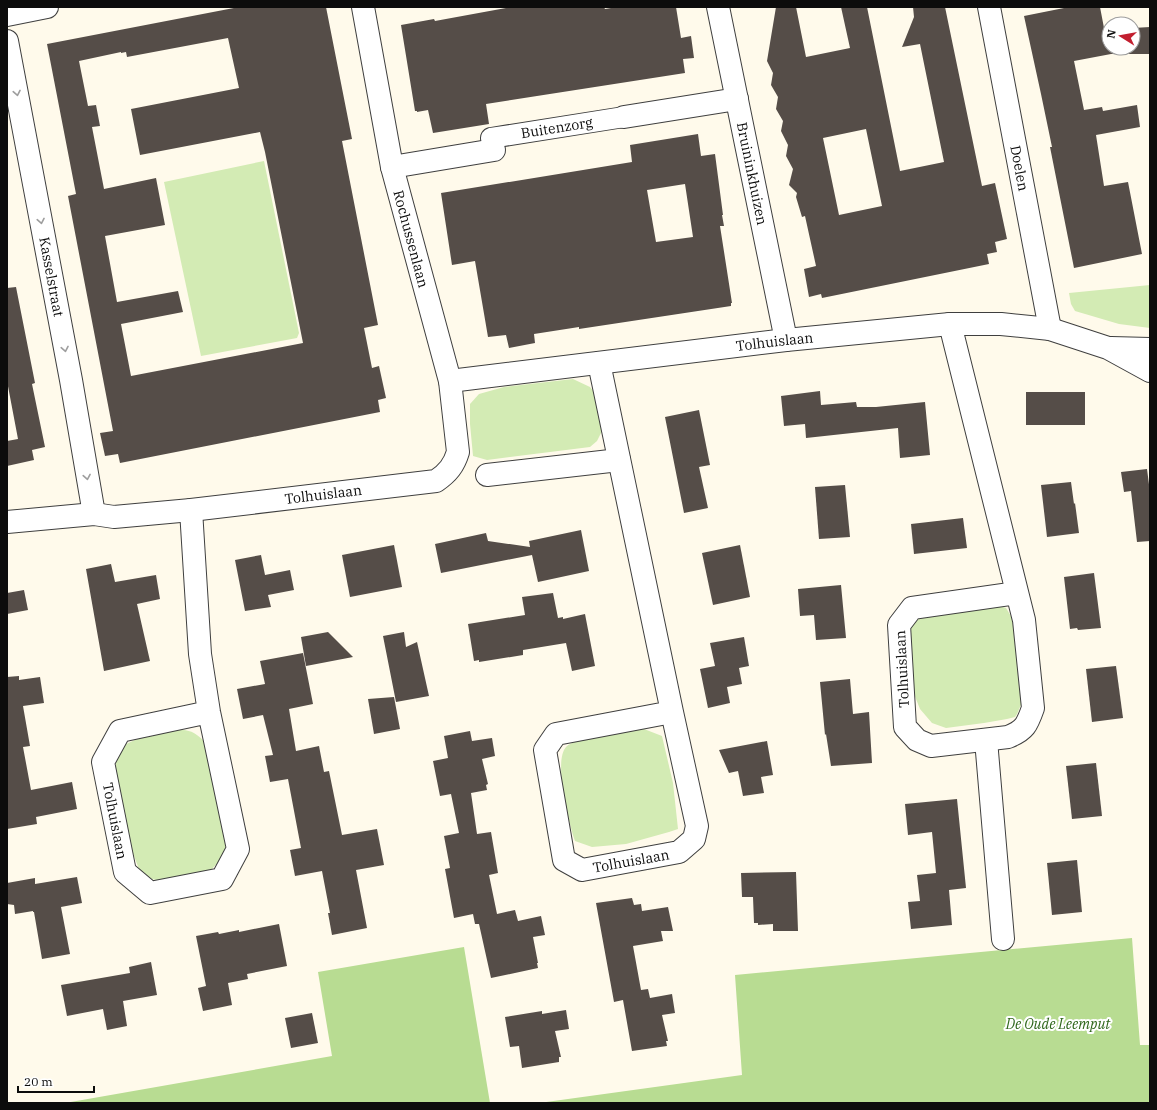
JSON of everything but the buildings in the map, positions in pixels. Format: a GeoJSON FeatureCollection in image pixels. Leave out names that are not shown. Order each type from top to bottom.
{"type":"FeatureCollection","features":[{"type":"Feature","properties":{"kind":"street"},"geometry":{"type":"LineString","coordinates":[[7,15],[47,7]]}},
{"type":"Feature","properties":{"kind":"street","name":"Rochussenlaan"},"geometry":{"type":"LineString","coordinates":[[363,7],[392,167],[450,381],[458,452],[456,461],[451,469]]}},
{"type":"Feature","properties":{"kind":"street","name":"Bruininkhuizen"},"geometry":{"type":"LineString","coordinates":[[718,7],[786,340]]}},
{"type":"Feature","properties":{"kind":"street","name":"Doelen"},"geometry":{"type":"LineString","coordinates":[[989,7],[1050,329]]}},
{"type":"Feature","properties":{"kind":"street","name":"Kasselstraat"},"geometry":{"type":"LineString","coordinates":[[7,41],[94,514]]}},
{"type":"Feature","properties":{"kind":"street","name":"Buitenzorg"},"geometry":{"type":"LineString","coordinates":[[392,167],[494,150],[492,138],[737,99]]}},
{"type":"Feature","properties":{"kind":"street","name":"Tolhuislaan"},"geometry":{"type":"LineString","coordinates":[[950,324],[1024,620],[1032,708],[1028,722],[1020,732],[1008,737],[931,746],[916,740],[905,727],[899,625],[912,608],[1017,593]]}},
{"type":"Feature","properties":{"kind":"street","name":"Tolhuislaan"},"geometry":{"type":"LineString","coordinates":[[450,381],[786,340],[950,324],[1000,324],[1050,329],[1108,348],[1150,371]]}},
{"type":"Feature","properties":{"kind":"street","name":"Tolhuislaan"},"geometry":{"type":"LineString","coordinates":[[1108,348],[1150,349]]}},
{"type":"Feature","properties":{"kind":"street","name":"Tolhuislaan"},"geometry":{"type":"LineString","coordinates":[[599,363],[697,826],[694,839],[679,852],[582,870],[564,860],[545,750],[556,734],[672,712]]}},
{"type":"Feature","properties":{"kind":"street"},"geometry":{"type":"LineString","coordinates":[[487,475],[619,460]]}},
{"type":"Feature","properties":{"kind":"street","name":"Tolhuislaan"},"geometry":{"type":"LineString","coordinates":[[7,522],[94,514],[114,518],[436,481],[451,469]]}},
{"type":"Feature","properties":{"kind":"street","name":"Tolhuislaan"},"geometry":{"type":"LineString","coordinates":[[191,510],[200,654],[209,712],[238,849],[222,879],[150,893],[125,872],[103,762],[120,731],[209,712]]}},
{"type":"Feature","properties":{"kind":"street"},"geometry":{"type":"LineString","coordinates":[[986,740],[1003,939]]}},
{"type":"Feature","properties":{"kind":"green space"},"geometry":{"type":"Polygon","coordinates":[[[264,161],[299,333],[297,338],[201,356],[164,182],[264,161]]]}},
{"type":"Feature","properties":{"kind":"green space"},"geometry":{"type":"Polygon","coordinates":[[[1150,285],[1150,328],[1119,324],[1075,311],[1071,304],[1069,293],[1150,285]]]}},
{"type":"Feature","properties":{"kind":"green space"},"geometry":{"type":"Polygon","coordinates":[[[573,379],[590,387],[595,393],[602,431],[597,441],[590,447],[487,460],[473,456],[470,404],[479,394],[504,387],[573,379]]]}},
{"type":"Feature","properties":{"kind":"green space"},"geometry":{"type":"Polygon","coordinates":[[[994,604],[1006,608],[1014,621],[1023,700],[1017,714],[1015,717],[1007,719],[946,728],[932,723],[920,709],[914,694],[909,665],[908,643],[911,625],[921,616],[994,604]]]}},
{"type":"Feature","properties":{"kind":"green space"},"geometry":{"type":"Polygon","coordinates":[[[628,728],[644,729],[662,736],[673,783],[678,829],[626,844],[592,847],[575,841],[563,793],[561,765],[562,755],[566,747],[578,741],[595,735],[628,728]]]}},
{"type":"Feature","properties":{"kind":"green space"},"geometry":{"type":"Polygon","coordinates":[[[169,730],[192,732],[204,741],[226,840],[225,855],[210,871],[161,881],[148,878],[139,869],[132,851],[116,775],[116,760],[124,745],[137,739],[169,730]]]}},
{"type":"Feature","properties":{"kind":"green space","name":"De Oude Leemput"},"geometry":{"type":"Polygon","coordinates":[[[1132,938],[1140,1045],[1150,1045],[1150,1103],[539,1103],[742,1075],[735,975],[1132,938]]]}},
{"type":"Feature","properties":{"kind":"green space"},"geometry":{"type":"Polygon","coordinates":[[[464,947],[490,1103],[65,1103],[332,1056],[318,972],[464,947]]]}}]}
